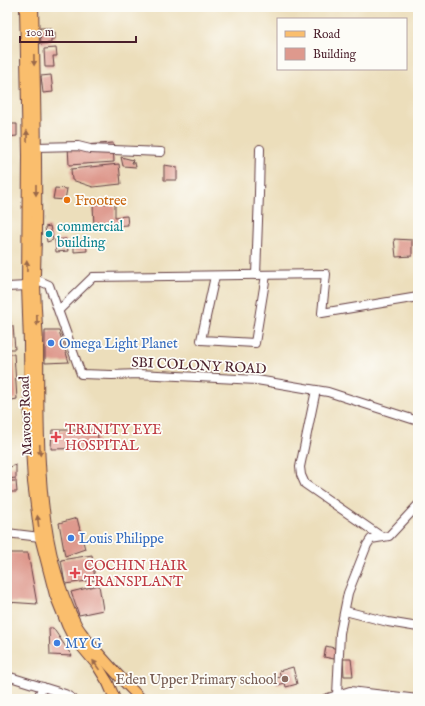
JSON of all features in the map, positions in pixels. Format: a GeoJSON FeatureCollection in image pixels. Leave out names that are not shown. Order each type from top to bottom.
{"type":"FeatureCollection","features":[{"type":"Feature","properties":{"kind":"main road","name":"Mavoor Road"},"geometry":{"type":"LineString","coordinates":[[25,7],[28,156],[26,286],[29,343],[31,451],[33,482],[40,537],[54,595],[67,625],[72,635],[108,684],[115,699]]}},
{"type":"Feature","properties":{"kind":"main road","name":"Mavoor Road"},"geometry":{"type":"LineString","coordinates":[[33,7],[36,147],[35,279],[38,344],[38,429],[41,482],[52,556],[62,593],[79,631],[141,699]]}},
{"type":"Feature","properties":{"kind":"street"},"geometry":{"type":"LineString","coordinates":[[36,147],[78,146],[90,149],[161,152]]}},
{"type":"Feature","properties":{"kind":"street"},"geometry":{"type":"LineString","coordinates":[[256,275],[257,230],[260,194],[260,149]]}},
{"type":"Feature","properties":{"kind":"street"},"geometry":{"type":"LineString","coordinates":[[59,310],[93,277],[326,274],[322,313],[418,297]]}},
{"type":"Feature","properties":{"kind":"street"},"geometry":{"type":"LineString","coordinates":[[215,276],[200,340],[255,343],[266,275]]}},
{"type":"Feature","properties":{"kind":"street"},"geometry":{"type":"LineString","coordinates":[[7,287],[26,286],[35,279]]}},
{"type":"Feature","properties":{"kind":"street","name":"SBI COLONY ROAD"},"geometry":{"type":"LineString","coordinates":[[35,279],[49,285],[82,374],[138,374],[256,380],[316,390],[359,401],[384,411],[418,421]]}},
{"type":"Feature","properties":{"kind":"street"},"geometry":{"type":"LineString","coordinates":[[316,390],[300,467],[301,475],[305,484],[382,537]]}},
{"type":"Feature","properties":{"kind":"street"},"geometry":{"type":"LineString","coordinates":[[336,695],[340,634],[348,594],[367,545],[371,539],[389,536],[418,505]]}},
{"type":"Feature","properties":{"kind":"street"},"geometry":{"type":"LineString","coordinates":[[7,533],[40,537]]}},
{"type":"Feature","properties":{"kind":"street"},"geometry":{"type":"LineString","coordinates":[[345,612],[418,627]]}},
{"type":"Feature","properties":{"kind":"street"},"geometry":{"type":"LineString","coordinates":[[7,676],[66,694],[72,699]]}},
{"type":"Feature","properties":{"kind":"street"},"geometry":{"type":"LineString","coordinates":[[37,699],[43,687]]}},
{"type":"Feature","properties":{"kind":"street"},"geometry":{"type":"LineString","coordinates":[[325,699],[350,691],[418,699]]}},
{"type":"Feature","properties":{"kind":"building"},"geometry":{"type":"Polygon","coordinates":[[[40,28],[51,28],[51,32],[55,32],[55,39],[51,39],[51,43],[41,44],[40,28]]]}},
{"type":"Feature","properties":{"kind":"building"},"geometry":{"type":"Polygon","coordinates":[[[56,48],[57,56],[53,56],[54,67],[45,67],[44,49],[56,48]]]}},
{"type":"Feature","properties":{"kind":"building"},"geometry":{"type":"Polygon","coordinates":[[[51,75],[53,92],[43,93],[41,76],[51,75]]]}},
{"type":"Feature","properties":{"kind":"building"},"geometry":{"type":"Polygon","coordinates":[[[7,124],[17,124],[17,136],[7,137],[7,124]]]}},
{"type":"Feature","properties":{"kind":"building"},"geometry":{"type":"Polygon","coordinates":[[[113,143],[114,162],[69,165],[68,146],[113,143]]]}},
{"type":"Feature","properties":{"kind":"building"},"geometry":{"type":"Polygon","coordinates":[[[121,157],[133,160],[132,163],[135,163],[136,167],[123,166],[121,157]]]}},
{"type":"Feature","properties":{"kind":"building"},"geometry":{"type":"Polygon","coordinates":[[[119,164],[121,184],[93,187],[72,180],[71,169],[119,164]]]}},
{"type":"Feature","properties":{"kind":"building"},"geometry":{"type":"Polygon","coordinates":[[[164,165],[177,167],[177,180],[164,180],[164,165]]]}},
{"type":"Feature","properties":{"kind":"building"},"geometry":{"type":"Polygon","coordinates":[[[55,188],[67,189],[65,200],[53,199],[55,188]]]}},
{"type":"Feature","properties":{"kind":"building"},"geometry":{"type":"Polygon","coordinates":[[[115,203],[115,217],[127,216],[128,225],[94,227],[93,204],[115,203]]]}},
{"type":"Feature","properties":{"kind":"building","name":"commercial building"},"geometry":{"type":"Polygon","coordinates":[[[50,226],[53,240],[47,242],[45,227],[50,226]]]}},
{"type":"Feature","properties":{"kind":"building"},"geometry":{"type":"Polygon","coordinates":[[[66,239],[68,251],[56,252],[55,240],[66,239]]]}},
{"type":"Feature","properties":{"kind":"building"},"geometry":{"type":"Polygon","coordinates":[[[394,239],[412,240],[412,256],[396,257],[394,239]]]}},
{"type":"Feature","properties":{"kind":"building"},"geometry":{"type":"Polygon","coordinates":[[[74,241],[86,241],[87,251],[74,252],[74,241]]]}},
{"type":"Feature","properties":{"kind":"building"},"geometry":{"type":"Polygon","coordinates":[[[8,304],[11,324],[7,324],[8,304]]]}},
{"type":"Feature","properties":{"kind":"building"},"geometry":{"type":"Polygon","coordinates":[[[7,326],[13,326],[15,349],[7,349],[7,326]]]}},
{"type":"Feature","properties":{"kind":"building"},"geometry":{"type":"Polygon","coordinates":[[[45,331],[59,331],[69,362],[45,363],[45,331]]]}},
{"type":"Feature","properties":{"kind":"building"},"geometry":{"type":"Polygon","coordinates":[[[7,354],[14,354],[17,399],[7,401],[7,354]]]}},
{"type":"Feature","properties":{"kind":"building"},"geometry":{"type":"Polygon","coordinates":[[[52,430],[97,430],[99,448],[51,449],[52,430]]]}},
{"type":"Feature","properties":{"kind":"building"},"geometry":{"type":"Polygon","coordinates":[[[16,465],[16,478],[8,479],[7,468],[16,465]]]}},
{"type":"Feature","properties":{"kind":"building"},"geometry":{"type":"Polygon","coordinates":[[[11,481],[16,481],[17,492],[8,492],[8,487],[11,481]]]}},
{"type":"Feature","properties":{"kind":"building"},"geometry":{"type":"Polygon","coordinates":[[[77,518],[85,549],[65,556],[59,523],[77,518]]]}},
{"type":"Feature","properties":{"kind":"building"},"geometry":{"type":"Polygon","coordinates":[[[7,553],[28,553],[37,604],[7,602],[7,553]]]}},
{"type":"Feature","properties":{"kind":"building"},"geometry":{"type":"Polygon","coordinates":[[[92,555],[95,580],[65,584],[61,560],[92,555]]]}},
{"type":"Feature","properties":{"kind":"building"},"geometry":{"type":"Polygon","coordinates":[[[99,585],[103,610],[79,615],[71,592],[99,585]]]}},
{"type":"Feature","properties":{"kind":"building"},"geometry":{"type":"Polygon","coordinates":[[[49,628],[53,628],[72,656],[50,655],[49,628]]]}},
{"type":"Feature","properties":{"kind":"building"},"geometry":{"type":"Polygon","coordinates":[[[326,646],[338,649],[334,659],[324,657],[326,646]]]}},
{"type":"Feature","properties":{"kind":"building"},"geometry":{"type":"Polygon","coordinates":[[[343,659],[351,659],[353,676],[344,676],[343,659]]]}},
{"type":"Feature","properties":{"kind":"building","name":"Eden Upper Primary school"},"geometry":{"type":"Polygon","coordinates":[[[293,667],[297,684],[286,687],[285,683],[277,685],[276,678],[281,677],[279,671],[293,667]]]}},
{"type":"Feature","properties":{"kind":"place","name":"Frootree"},"geometry":{"type":"Point","coordinates":[67,200]}},
{"type":"Feature","properties":{"kind":"place","name":"commercial building"},"geometry":{"type":"Point","coordinates":[49,234]}},
{"type":"Feature","properties":{"kind":"place","name":"Omega Light Planet"},"geometry":{"type":"Point","coordinates":[51,343]}},
{"type":"Feature","properties":{"kind":"place","name":"TRINITY EYE HOSPITAL"},"geometry":{"type":"Point","coordinates":[56,437]}},
{"type":"Feature","properties":{"kind":"place","name":"Louis Philippe"},"geometry":{"type":"Point","coordinates":[71,538]}},
{"type":"Feature","properties":{"kind":"place","name":"COCHIN HAIR TRANSPLANT"},"geometry":{"type":"Point","coordinates":[75,573]}},
{"type":"Feature","properties":{"kind":"place","name":"MY G"},"geometry":{"type":"Point","coordinates":[57,643]}},
{"type":"Feature","properties":{"kind":"place","name":"Eden Upper Primary school"},"geometry":{"type":"Point","coordinates":[285,679]}}]}
